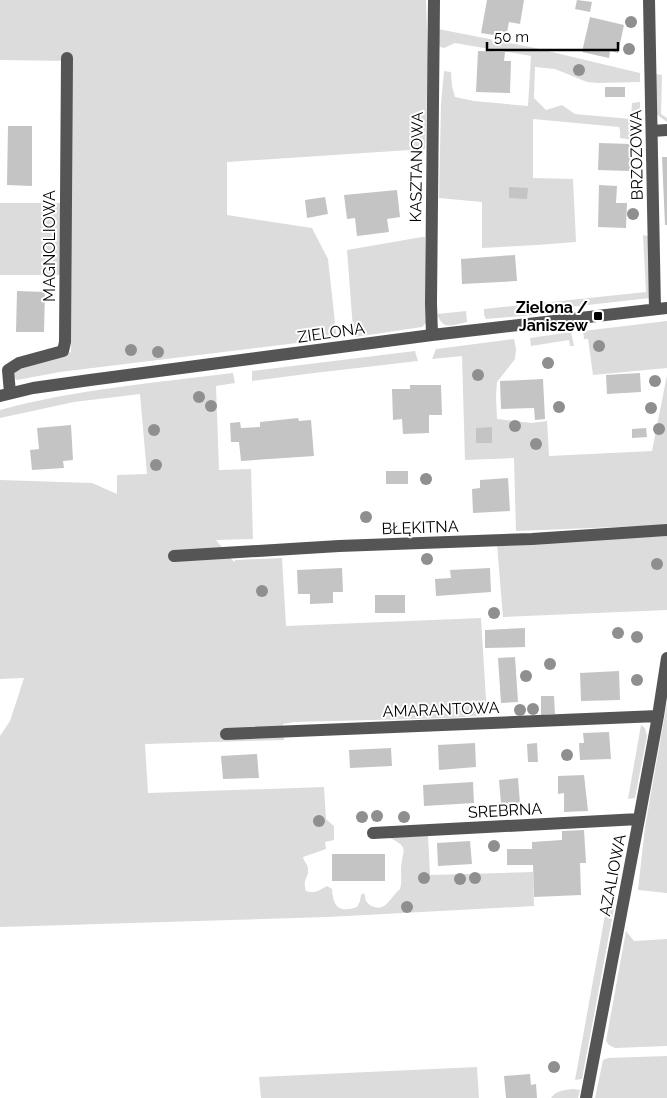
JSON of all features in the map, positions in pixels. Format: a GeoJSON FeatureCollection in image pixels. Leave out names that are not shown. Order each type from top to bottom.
{"type":"FeatureCollection","features":[{"type":"Feature","properties":{"kind":"street","name":"KASZTANOWA"},"geometry":{"type":"LineString","coordinates":[[432,335],[434,0]]}},
{"type":"Feature","properties":{"kind":"street","name":"BRZOZOWA"},"geometry":{"type":"LineString","coordinates":[[650,0],[652,131],[661,308]]}},
{"type":"Feature","properties":{"kind":"street","name":"MAGNOLIOWA"},"geometry":{"type":"LineString","coordinates":[[5,394],[8,370],[19,363],[63,351],[65,322],[67,58]]}},
{"type":"Feature","properties":{"kind":"street"},"geometry":{"type":"LineString","coordinates":[[652,131],[667,130]]}},
{"type":"Feature","properties":{"kind":"street","name":"ZIELONA"},"geometry":{"type":"LineString","coordinates":[[5,394],[90,380],[432,335],[661,308]]}},
{"type":"Feature","properties":{"kind":"street","name":"BŁĘKITNA"},"geometry":{"type":"LineString","coordinates":[[174,556],[339,546],[532,539],[667,530]]}},
{"type":"Feature","properties":{"kind":"street","name":"AZALIOWA"},"geometry":{"type":"LineString","coordinates":[[586,1098],[658,716],[667,658]]}},
{"type":"Feature","properties":{"kind":"street","name":"AMARANTOWA"},"geometry":{"type":"LineString","coordinates":[[226,734],[658,716]]}},
{"type":"Feature","properties":{"kind":"street","name":"SREBRNA"},"geometry":{"type":"LineString","coordinates":[[373,833],[639,819]]}},
{"type":"Feature","properties":{"kind":"shaded area"},"geometry":{"type":"Polygon","coordinates":[[[0,0],[426,0],[428,62],[425,149],[227,162],[227,215],[312,228],[328,259],[338,338],[60,372],[17,380],[13,377],[15,371],[71,352],[71,61],[0,60],[0,0]]]}},
{"type":"Feature","properties":{"kind":"shaded area"},"geometry":{"type":"Polygon","coordinates":[[[438,29],[535,48],[640,73],[640,82],[598,83],[587,82],[555,69],[535,67],[534,98],[546,110],[562,105],[575,114],[631,119],[632,103],[640,102],[640,141],[620,138],[619,127],[533,119],[533,178],[573,179],[576,242],[482,248],[482,202],[439,198],[441,104],[444,71],[451,72],[455,97],[474,101],[528,106],[531,56],[455,43],[444,48],[437,46],[438,29]]]}},
{"type":"Feature","properties":{"kind":"shaded area"},"geometry":{"type":"Polygon","coordinates":[[[656,74],[662,75],[661,114],[667,118],[667,122],[656,114],[656,74]]]}},
{"type":"Feature","properties":{"kind":"shaded area"},"geometry":{"type":"Polygon","coordinates":[[[0,203],[60,203],[61,275],[0,275],[0,203]]]}},
{"type":"Feature","properties":{"kind":"shaded area"},"geometry":{"type":"Polygon","coordinates":[[[643,235],[648,236],[650,298],[534,311],[534,315],[486,319],[484,309],[646,292],[643,235]]]}},
{"type":"Feature","properties":{"kind":"shaded area"},"geometry":{"type":"Polygon","coordinates":[[[425,237],[426,323],[422,327],[355,337],[347,250],[425,237]]]}},
{"type":"Feature","properties":{"kind":"shaded area"},"geometry":{"type":"Polygon","coordinates":[[[466,311],[467,322],[449,326],[442,323],[437,314],[466,311]]]}},
{"type":"Feature","properties":{"kind":"shaded area"},"geometry":{"type":"Polygon","coordinates":[[[667,321],[667,368],[593,375],[588,339],[584,339],[583,331],[667,321]]]}},
{"type":"Feature","properties":{"kind":"shaded area"},"geometry":{"type":"Polygon","coordinates":[[[571,332],[574,346],[570,346],[569,340],[531,346],[530,338],[571,332]]]}},
{"type":"Feature","properties":{"kind":"shaded area"},"geometry":{"type":"Polygon","coordinates":[[[514,339],[515,359],[497,382],[497,419],[532,423],[547,421],[549,456],[652,451],[667,375],[667,525],[516,531],[514,458],[465,460],[462,356],[432,359],[436,349],[514,339]]]}},
{"type":"Feature","properties":{"kind":"shaded area"},"geometry":{"type":"Polygon","coordinates":[[[415,351],[418,361],[252,381],[252,371],[415,351]]]}},
{"type":"Feature","properties":{"kind":"shaded area"},"geometry":{"type":"Polygon","coordinates":[[[233,373],[235,383],[216,386],[219,470],[251,469],[253,539],[216,540],[234,562],[235,560],[282,558],[286,626],[481,618],[487,715],[450,718],[294,722],[283,724],[284,740],[145,744],[148,793],[324,787],[326,819],[334,826],[334,840],[325,842],[326,849],[303,857],[308,869],[305,887],[306,891],[312,892],[327,886],[332,889],[334,900],[341,909],[357,907],[361,895],[364,893],[367,903],[371,906],[379,908],[386,905],[400,889],[404,850],[400,844],[388,837],[428,835],[430,875],[533,872],[534,906],[328,917],[0,927],[0,736],[10,721],[24,678],[0,679],[0,480],[92,483],[117,494],[117,475],[147,474],[140,394],[74,402],[0,418],[0,410],[87,392],[233,373]]]}},
{"type":"Feature","properties":{"kind":"shaded area"},"geometry":{"type":"Polygon","coordinates":[[[667,536],[667,610],[503,617],[497,545],[667,536]]]}},
{"type":"Feature","properties":{"kind":"shaded area"},"geometry":{"type":"Polygon","coordinates":[[[667,703],[667,893],[638,890],[645,827],[667,703]]]}},
{"type":"Feature","properties":{"kind":"shaded area"},"geometry":{"type":"Polygon","coordinates":[[[641,725],[645,728],[647,736],[635,798],[628,799],[641,725]]]}},
{"type":"Feature","properties":{"kind":"shaded area"},"geometry":{"type":"Polygon","coordinates":[[[615,903],[582,1079],[575,1080],[607,904],[615,903]]]}},
{"type":"Feature","properties":{"kind":"shaded area"},"geometry":{"type":"Polygon","coordinates":[[[626,931],[634,941],[667,939],[667,1046],[615,1048],[606,1041],[626,931]]]}},
{"type":"Feature","properties":{"kind":"shaded area"},"geometry":{"type":"Polygon","coordinates":[[[667,1056],[667,1098],[595,1098],[603,1060],[608,1058],[667,1056]]]}},
{"type":"Feature","properties":{"kind":"shaded area"},"geometry":{"type":"Polygon","coordinates":[[[477,1067],[479,1098],[261,1098],[259,1077],[477,1067]]]}},
{"type":"Feature","properties":{"kind":"shaded area"},"geometry":{"type":"Polygon","coordinates":[[[574,1089],[580,1090],[578,1098],[551,1098],[558,1092],[574,1089]]]}},
{"type":"Feature","properties":{"kind":"building"},"geometry":{"type":"Polygon","coordinates":[[[487,0],[524,0],[520,24],[509,22],[506,37],[481,33],[487,0]]]}},
{"type":"Feature","properties":{"kind":"building"},"geometry":{"type":"Polygon","coordinates":[[[577,0],[592,2],[590,12],[575,9],[577,0]]]}},
{"type":"Feature","properties":{"kind":"building"},"geometry":{"type":"Polygon","coordinates":[[[590,17],[624,25],[618,53],[610,51],[609,58],[582,52],[590,17]]]}},
{"type":"Feature","properties":{"kind":"building"},"geometry":{"type":"Polygon","coordinates":[[[478,51],[505,52],[504,61],[511,61],[510,93],[476,92],[478,51]]]}},
{"type":"Feature","properties":{"kind":"building"},"geometry":{"type":"Polygon","coordinates":[[[605,87],[625,87],[625,97],[605,97],[605,87]]]}},
{"type":"Feature","properties":{"kind":"building"},"geometry":{"type":"Polygon","coordinates":[[[8,126],[32,126],[32,186],[7,185],[8,126]]]}},
{"type":"Feature","properties":{"kind":"building"},"geometry":{"type":"Polygon","coordinates":[[[599,143],[631,144],[630,171],[598,170],[599,143]]]}},
{"type":"Feature","properties":{"kind":"building"},"geometry":{"type":"Polygon","coordinates":[[[662,157],[667,157],[667,225],[665,225],[662,157]]]}},
{"type":"Feature","properties":{"kind":"building"},"geometry":{"type":"Polygon","coordinates":[[[599,185],[617,186],[616,203],[627,203],[626,228],[598,227],[599,185]]]}},
{"type":"Feature","properties":{"kind":"building"},"geometry":{"type":"Polygon","coordinates":[[[509,187],[528,188],[527,199],[509,198],[509,187]]]}},
{"type":"Feature","properties":{"kind":"building"},"geometry":{"type":"Polygon","coordinates":[[[397,190],[400,217],[387,219],[389,232],[357,236],[355,218],[347,219],[344,195],[397,190]]]}},
{"type":"Feature","properties":{"kind":"building"},"geometry":{"type":"Polygon","coordinates":[[[325,197],[328,214],[307,218],[305,200],[325,197]]]}},
{"type":"Feature","properties":{"kind":"building"},"geometry":{"type":"Polygon","coordinates":[[[515,255],[517,281],[462,284],[461,259],[515,255]]]}},
{"type":"Feature","properties":{"kind":"building"},"geometry":{"type":"Polygon","coordinates":[[[17,291],[45,292],[44,332],[16,332],[17,291]]]}},
{"type":"Feature","properties":{"kind":"building"},"geometry":{"type":"Polygon","coordinates":[[[640,373],[641,392],[607,394],[606,375],[640,373]]]}},
{"type":"Feature","properties":{"kind":"building"},"geometry":{"type":"Polygon","coordinates":[[[543,379],[545,419],[535,420],[534,408],[501,409],[500,381],[543,379]]]}},
{"type":"Feature","properties":{"kind":"building"},"geometry":{"type":"Polygon","coordinates":[[[410,385],[441,385],[442,415],[429,415],[429,433],[403,434],[402,419],[393,420],[392,389],[410,389],[410,385]]]}},
{"type":"Feature","properties":{"kind":"building"},"geometry":{"type":"Polygon","coordinates":[[[298,418],[299,421],[311,420],[314,456],[241,461],[239,442],[231,442],[230,423],[240,422],[241,428],[260,427],[260,422],[298,418]]]}},
{"type":"Feature","properties":{"kind":"building"},"geometry":{"type":"Polygon","coordinates":[[[71,425],[73,460],[63,461],[64,468],[32,470],[30,450],[39,449],[37,428],[71,425]]]}},
{"type":"Feature","properties":{"kind":"building"},"geometry":{"type":"Polygon","coordinates":[[[492,427],[492,443],[476,443],[476,428],[492,427]]]}},
{"type":"Feature","properties":{"kind":"building"},"geometry":{"type":"Polygon","coordinates":[[[646,428],[647,437],[632,438],[632,429],[646,428]]]}},
{"type":"Feature","properties":{"kind":"building"},"geometry":{"type":"Polygon","coordinates":[[[386,471],[408,471],[408,484],[386,484],[386,471]]]}},
{"type":"Feature","properties":{"kind":"building"},"geometry":{"type":"Polygon","coordinates":[[[508,478],[510,511],[473,513],[472,489],[480,488],[480,480],[508,478]]]}},
{"type":"Feature","properties":{"kind":"building"},"geometry":{"type":"Polygon","coordinates":[[[342,568],[343,592],[333,592],[333,603],[310,604],[310,594],[298,594],[297,570],[342,568]]]}},
{"type":"Feature","properties":{"kind":"building"},"geometry":{"type":"Polygon","coordinates":[[[490,568],[491,592],[436,596],[435,579],[451,578],[450,570],[490,568]]]}},
{"type":"Feature","properties":{"kind":"building"},"geometry":{"type":"Polygon","coordinates":[[[375,595],[405,595],[405,613],[375,613],[375,595]]]}},
{"type":"Feature","properties":{"kind":"building"},"geometry":{"type":"Polygon","coordinates":[[[525,628],[525,647],[485,648],[485,630],[525,628]]]}},
{"type":"Feature","properties":{"kind":"building"},"geometry":{"type":"Polygon","coordinates":[[[515,657],[518,702],[501,703],[498,658],[515,657]]]}},
{"type":"Feature","properties":{"kind":"building"},"geometry":{"type":"Polygon","coordinates":[[[619,671],[620,700],[581,701],[580,673],[619,671]]]}},
{"type":"Feature","properties":{"kind":"building"},"geometry":{"type":"Polygon","coordinates":[[[541,696],[554,696],[555,714],[541,715],[541,696]]]}},
{"type":"Feature","properties":{"kind":"building"},"geometry":{"type":"Polygon","coordinates":[[[609,732],[611,759],[580,760],[579,743],[584,743],[583,733],[609,732]]]}},
{"type":"Feature","properties":{"kind":"building"},"geometry":{"type":"Polygon","coordinates":[[[475,743],[476,767],[439,770],[438,745],[475,743]]]}},
{"type":"Feature","properties":{"kind":"building"},"geometry":{"type":"Polygon","coordinates":[[[537,743],[538,762],[528,762],[527,744],[537,743]]]}},
{"type":"Feature","properties":{"kind":"building"},"geometry":{"type":"Polygon","coordinates":[[[391,748],[392,766],[350,768],[349,750],[391,748]]]}},
{"type":"Feature","properties":{"kind":"building"},"geometry":{"type":"Polygon","coordinates":[[[257,754],[259,778],[223,779],[221,756],[257,754]]]}},
{"type":"Feature","properties":{"kind":"building"},"geometry":{"type":"Polygon","coordinates":[[[584,775],[588,811],[564,812],[564,793],[558,794],[558,776],[584,775]]]}},
{"type":"Feature","properties":{"kind":"building"},"geometry":{"type":"Polygon","coordinates":[[[518,778],[520,803],[501,804],[499,780],[518,778]]]}},
{"type":"Feature","properties":{"kind":"building"},"geometry":{"type":"Polygon","coordinates":[[[473,782],[474,803],[424,806],[423,785],[473,782]]]}},
{"type":"Feature","properties":{"kind":"building"},"geometry":{"type":"Polygon","coordinates":[[[584,830],[586,863],[580,863],[581,895],[534,897],[533,865],[507,865],[507,849],[532,849],[532,842],[562,840],[562,831],[584,830]]]}},
{"type":"Feature","properties":{"kind":"building"},"geometry":{"type":"Polygon","coordinates":[[[470,841],[472,864],[438,866],[437,843],[470,841]]]}},
{"type":"Feature","properties":{"kind":"building"},"geometry":{"type":"Polygon","coordinates":[[[332,854],[385,854],[385,881],[332,881],[332,854]]]}},
{"type":"Feature","properties":{"kind":"building"},"geometry":{"type":"Polygon","coordinates":[[[530,1074],[531,1085],[536,1084],[537,1098],[506,1098],[504,1076],[530,1074]]]}},
{"type":"Feature","properties":{"kind":"place","name":"Zielona / Janiszew"},"geometry":{"type":"Point","coordinates":[598,316]}}]}
